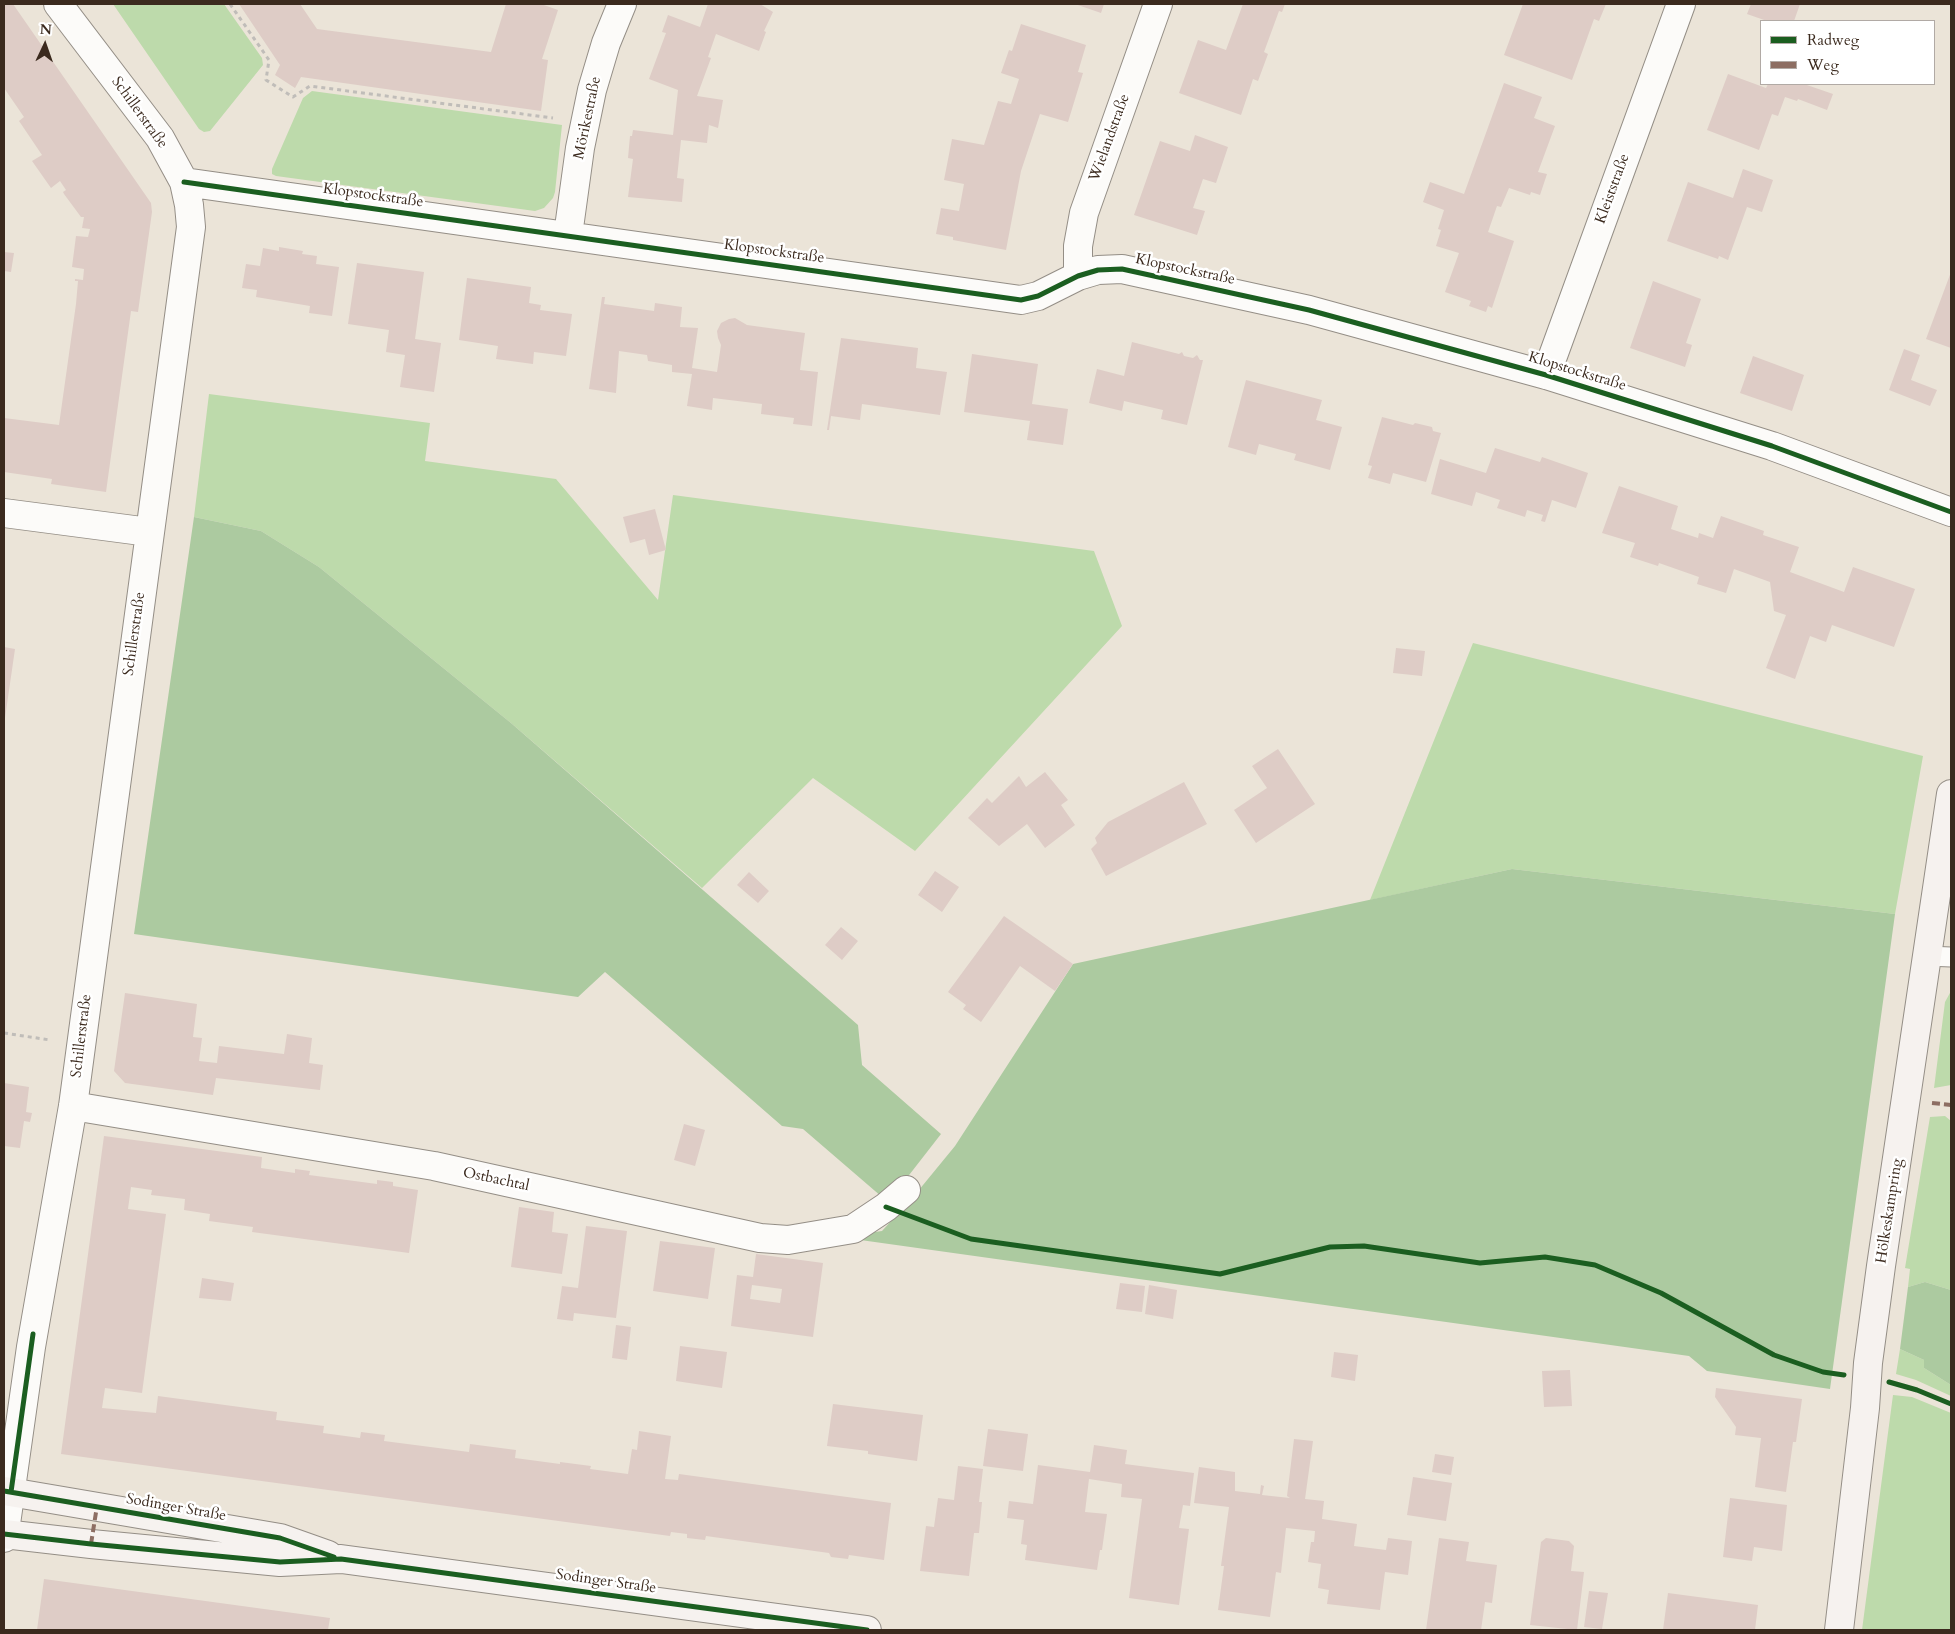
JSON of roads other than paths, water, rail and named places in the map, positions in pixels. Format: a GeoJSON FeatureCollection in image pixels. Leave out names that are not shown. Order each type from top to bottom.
{"type":"FeatureCollection","features":[{"type":"Feature","properties":{"kind":"main road","name":"Hölkeskampring"},"geometry":{"type":"LineString","coordinates":[[1839,1630],[1865,1408],[1868,1363],[1881,1266],[1906,1100],[1939,957],[1951,794]]}},
{"type":"Feature","properties":{"kind":"main road","name":"Sodinger Straße"},"geometry":{"type":"LineString","coordinates":[[7,1491],[280,1538],[342,1559]]}},
{"type":"Feature","properties":{"kind":"main road","name":"Sodinger Straße"},"geometry":{"type":"LineString","coordinates":[[4,1534],[280,1562],[342,1559],[867,1630]]}},
{"type":"Feature","properties":{"kind":"street","name":"Schillerstraße"},"geometry":{"type":"LineString","coordinates":[[4,1538],[7,1491],[73,1106],[191,227],[184,182],[160,138],[58,4]]}},
{"type":"Feature","properties":{"kind":"street","name":"Mörikestraße"},"geometry":{"type":"LineString","coordinates":[[568,235],[585,122],[606,43],[622,4]]}},
{"type":"Feature","properties":{"kind":"street","name":"Wielandstraße"},"geometry":{"type":"LineString","coordinates":[[1078,276],[1078,246],[1084,213],[1158,4]]}},
{"type":"Feature","properties":{"kind":"street","name":"Kleiststraße"},"geometry":{"type":"LineString","coordinates":[[1546,375],[1681,4]]}},
{"type":"Feature","properties":{"kind":"street","name":"Klopstockstraße"},"geometry":{"type":"LineString","coordinates":[[184,182],[1021,300],[1038,296],[1078,276],[1098,270],[1122,269],[1309,310],[1546,375],[1772,446],[1951,512]]}},
{"type":"Feature","properties":{"kind":"street"},"geometry":{"type":"LineString","coordinates":[[4,513],[149,532]]}},
{"type":"Feature","properties":{"kind":"street","name":"Ostbachtal"},"geometry":{"type":"LineString","coordinates":[[73,1106],[434,1166],[760,1238],[788,1240],[853,1229],[886,1207],[906,1190]]}}]}
